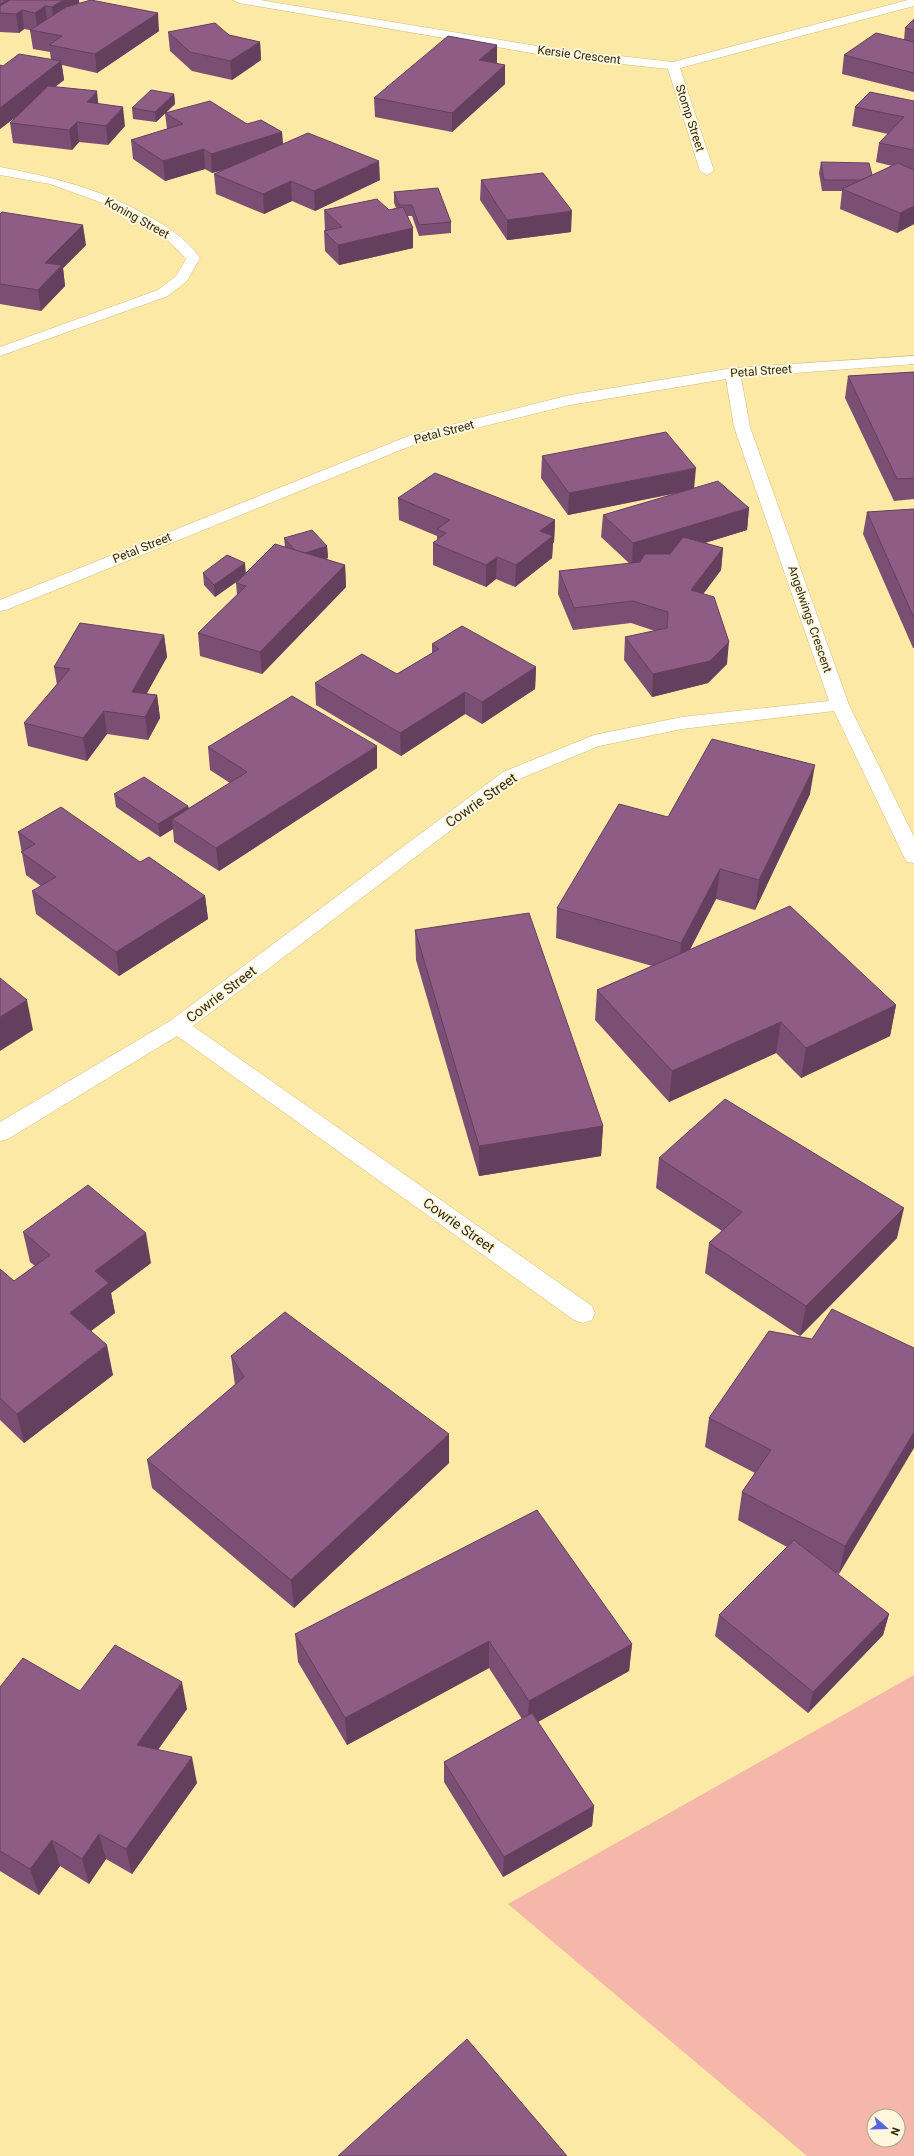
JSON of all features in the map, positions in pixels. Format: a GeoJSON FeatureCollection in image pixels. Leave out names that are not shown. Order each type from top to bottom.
{"type":"FeatureCollection","features":[{"type":"Feature","properties":{"kind":"street","name":"Kersie Crescent"},"geometry":{"type":"LineString","coordinates":[[239,0],[549,52],[673,66],[914,2]]}},
{"type":"Feature","properties":{"kind":"street","name":"Stomp Street"},"geometry":{"type":"LineString","coordinates":[[673,66],[707,171]]}},
{"type":"Feature","properties":{"kind":"street","name":"Koning Street"},"geometry":{"type":"LineString","coordinates":[[0,171],[53,181],[113,202],[170,234],[193,258],[182,278],[162,293],[0,352]]}},
{"type":"Feature","properties":{"kind":"street","name":"Petal Street"},"geometry":{"type":"LineString","coordinates":[[0,606],[417,438],[570,400],[733,372],[914,360]]}},
{"type":"Feature","properties":{"kind":"street","name":"Angelwings Crescent"},"geometry":{"type":"LineString","coordinates":[[733,372],[742,427],[840,705],[914,857]]}},
{"type":"Feature","properties":{"kind":"street","name":"Cowrie Street"},"geometry":{"type":"LineString","coordinates":[[0,1133],[178,1026],[510,776],[594,741],[682,723],[840,705]]}},
{"type":"Feature","properties":{"kind":"street","name":"Cowrie Street"},"geometry":{"type":"LineString","coordinates":[[178,1026],[583,1313]]}},
{"type":"Feature","properties":{"kind":"shaded area"},"geometry":{"type":"Polygon","coordinates":[[[914,1675],[914,2156],[807,2156],[508,1904],[914,1675]]]}},
{"type":"Feature","properties":{"kind":"building"},"geometry":{"type":"Polygon","coordinates":[[[0,0],[7,0],[0,4],[0,0]]]}},
{"type":"Feature","properties":{"kind":"building"},"geometry":{"type":"Polygon","coordinates":[[[10,0],[63,0],[52,7],[45,6],[35,13],[22,10],[16,14],[0,13],[0,6],[10,0]]]}},
{"type":"Feature","properties":{"kind":"building"},"geometry":{"type":"Polygon","coordinates":[[[91,0],[158,13],[95,54],[49,45],[62,36],[30,30],[66,7],[91,0]]]}},
{"type":"Feature","properties":{"kind":"building"},"geometry":{"type":"Polygon","coordinates":[[[914,19],[914,30],[905,28],[914,19]]]}},
{"type":"Feature","properties":{"kind":"building"},"geometry":{"type":"Polygon","coordinates":[[[215,23],[229,35],[260,42],[230,61],[190,52],[168,32],[215,23]]]}},
{"type":"Feature","properties":{"kind":"building"},"geometry":{"type":"Polygon","coordinates":[[[876,33],[914,42],[914,73],[844,55],[876,33]]]}},
{"type":"Feature","properties":{"kind":"building"},"geometry":{"type":"Polygon","coordinates":[[[448,36],[497,45],[479,60],[505,65],[452,113],[374,98],[448,36]]]}},
{"type":"Feature","properties":{"kind":"building"},"geometry":{"type":"Polygon","coordinates":[[[19,54],[61,61],[0,108],[0,65],[3,66],[19,54]]]}},
{"type":"Feature","properties":{"kind":"building"},"geometry":{"type":"Polygon","coordinates":[[[48,86],[97,91],[87,102],[123,107],[106,126],[77,122],[69,130],[10,123],[48,86]]]}},
{"type":"Feature","properties":{"kind":"building"},"geometry":{"type":"Polygon","coordinates":[[[151,90],[174,94],[155,112],[132,108],[151,90]]]}},
{"type":"Feature","properties":{"kind":"building"},"geometry":{"type":"Polygon","coordinates":[[[870,92],[914,101],[914,150],[879,143],[904,117],[855,107],[870,92]]]}},
{"type":"Feature","properties":{"kind":"building"},"geometry":{"type":"Polygon","coordinates":[[[210,101],[247,124],[261,120],[282,132],[211,154],[204,149],[163,161],[131,140],[183,124],[165,113],[210,101]]]}},
{"type":"Feature","properties":{"kind":"building"},"geometry":{"type":"Polygon","coordinates":[[[308,133],[379,161],[314,191],[291,181],[263,194],[214,174],[308,133]]]}},
{"type":"Feature","properties":{"kind":"building"},"geometry":{"type":"Polygon","coordinates":[[[821,162],[869,163],[872,175],[861,180],[824,180],[821,162]]]}},
{"type":"Feature","properties":{"kind":"building"},"geometry":{"type":"Polygon","coordinates":[[[898,163],[914,170],[914,206],[900,213],[842,189],[898,163]]]}},
{"type":"Feature","properties":{"kind":"building"},"geometry":{"type":"Polygon","coordinates":[[[543,173],[572,211],[507,220],[481,180],[543,173]]]}},
{"type":"Feature","properties":{"kind":"building"},"geometry":{"type":"Polygon","coordinates":[[[438,188],[451,222],[419,225],[412,205],[399,205],[394,192],[438,188]]]}},
{"type":"Feature","properties":{"kind":"building"},"geometry":{"type":"Polygon","coordinates":[[[377,199],[389,210],[403,207],[413,228],[338,245],[324,231],[342,227],[324,210],[377,199]]]}},
{"type":"Feature","properties":{"kind":"building"},"geometry":{"type":"Polygon","coordinates":[[[2,212],[83,225],[45,263],[62,265],[38,290],[0,284],[0,214],[2,212]]]}},
{"type":"Feature","properties":{"kind":"building"},"geometry":{"type":"Polygon","coordinates":[[[914,372],[914,478],[897,479],[848,376],[914,372]]]}},
{"type":"Feature","properties":{"kind":"building"},"geometry":{"type":"Polygon","coordinates":[[[666,432],[696,468],[569,493],[542,456],[666,432]]]}},
{"type":"Feature","properties":{"kind":"building"},"geometry":{"type":"Polygon","coordinates":[[[435,473],[555,520],[540,531],[553,536],[516,565],[497,557],[486,565],[433,543],[446,533],[437,529],[450,520],[398,498],[435,473]]]}},
{"type":"Feature","properties":{"kind":"building"},"geometry":{"type":"Polygon","coordinates":[[[718,481],[749,508],[633,543],[603,515],[718,481]]]}},
{"type":"Feature","properties":{"kind":"building"},"geometry":{"type":"Polygon","coordinates":[[[914,509],[914,618],[867,512],[914,509]]]}},
{"type":"Feature","properties":{"kind":"building"},"geometry":{"type":"Polygon","coordinates":[[[312,530],[327,546],[305,553],[295,550],[284,538],[312,530]]]}},
{"type":"Feature","properties":{"kind":"building"},"geometry":{"type":"Polygon","coordinates":[[[683,537],[723,548],[691,590],[714,597],[729,642],[710,661],[653,674],[625,637],[667,628],[668,612],[633,601],[574,608],[559,571],[640,562],[645,554],[670,554],[683,537]]]}},
{"type":"Feature","properties":{"kind":"building"},"geometry":{"type":"Polygon","coordinates":[[[275,544],[345,565],[260,652],[198,633],[246,586],[236,583],[275,544]]]}},
{"type":"Feature","properties":{"kind":"building"},"geometry":{"type":"Polygon","coordinates":[[[227,555],[245,563],[214,585],[203,573],[227,555]]]}},
{"type":"Feature","properties":{"kind":"building"},"geometry":{"type":"Polygon","coordinates":[[[80,623],[164,635],[132,692],[157,695],[145,717],[104,711],[83,738],[24,723],[70,669],[54,667],[80,623]]]}},
{"type":"Feature","properties":{"kind":"building"},"geometry":{"type":"Polygon","coordinates":[[[462,626],[536,667],[482,702],[465,692],[400,733],[315,683],[362,654],[397,674],[439,649],[432,644],[462,626]]]}},
{"type":"Feature","properties":{"kind":"building"},"geometry":{"type":"Polygon","coordinates":[[[292,696],[377,746],[216,848],[172,819],[247,772],[208,747],[292,696]]]}},
{"type":"Feature","properties":{"kind":"building"},"geometry":{"type":"Polygon","coordinates":[[[712,739],[815,765],[759,880],[720,869],[681,943],[557,908],[619,804],[668,817],[712,739]]]}},
{"type":"Feature","properties":{"kind":"building"},"geometry":{"type":"Polygon","coordinates":[[[144,777],[188,806],[158,824],[114,794],[144,777]]]}},
{"type":"Feature","properties":{"kind":"building"},"geometry":{"type":"Polygon","coordinates":[[[61,807],[140,862],[149,857],[205,896],[116,952],[32,891],[56,877],[21,852],[35,844],[18,832],[61,807]]]}},
{"type":"Feature","properties":{"kind":"building"},"geometry":{"type":"Polygon","coordinates":[[[790,906],[896,1005],[806,1048],[781,1022],[672,1071],[597,990],[790,906]]]}},
{"type":"Feature","properties":{"kind":"building"},"geometry":{"type":"Polygon","coordinates":[[[529,913],[603,1126],[479,1146],[415,930],[529,913]]]}},
{"type":"Feature","properties":{"kind":"building"},"geometry":{"type":"Polygon","coordinates":[[[0,978],[27,1000],[0,1017],[0,978]]]}},
{"type":"Feature","properties":{"kind":"building"},"geometry":{"type":"Polygon","coordinates":[[[725,1099],[904,1208],[806,1306],[709,1243],[742,1212],[659,1158],[725,1099]]]}},
{"type":"Feature","properties":{"kind":"building"},"geometry":{"type":"Polygon","coordinates":[[[88,1185],[146,1233],[95,1271],[109,1283],[70,1313],[107,1345],[17,1414],[0,1398],[0,1269],[14,1281],[50,1255],[23,1232],[88,1185]]]}},
{"type":"Feature","properties":{"kind":"building"},"geometry":{"type":"Polygon","coordinates":[[[832,1309],[914,1348],[914,1432],[845,1546],[742,1492],[771,1450],[709,1418],[769,1331],[812,1339],[832,1309]]]}},
{"type":"Feature","properties":{"kind":"building"},"geometry":{"type":"Polygon","coordinates":[[[285,1312],[449,1434],[291,1580],[147,1460],[244,1377],[231,1356],[285,1312]]]}},
{"type":"Feature","properties":{"kind":"building"},"geometry":{"type":"Polygon","coordinates":[[[537,1510],[632,1644],[529,1701],[489,1641],[345,1718],[295,1634],[537,1510]]]}},
{"type":"Feature","properties":{"kind":"building"},"geometry":{"type":"Polygon","coordinates":[[[794,1540],[889,1614],[813,1692],[719,1615],[794,1540]]]}},
{"type":"Feature","properties":{"kind":"building"},"geometry":{"type":"Polygon","coordinates":[[[115,1645],[182,1682],[137,1745],[192,1757],[126,1849],[99,1834],[82,1859],[52,1840],[30,1869],[0,1851],[0,1687],[23,1658],[80,1691],[115,1645]]]}},
{"type":"Feature","properties":{"kind":"building"},"geometry":{"type":"Polygon","coordinates":[[[532,1713],[594,1806],[504,1857],[444,1762],[532,1713]]]}},
{"type":"Feature","properties":{"kind":"building"},"geometry":{"type":"Polygon","coordinates":[[[467,2039],[567,2156],[338,2156],[467,2039]]]}}]}
